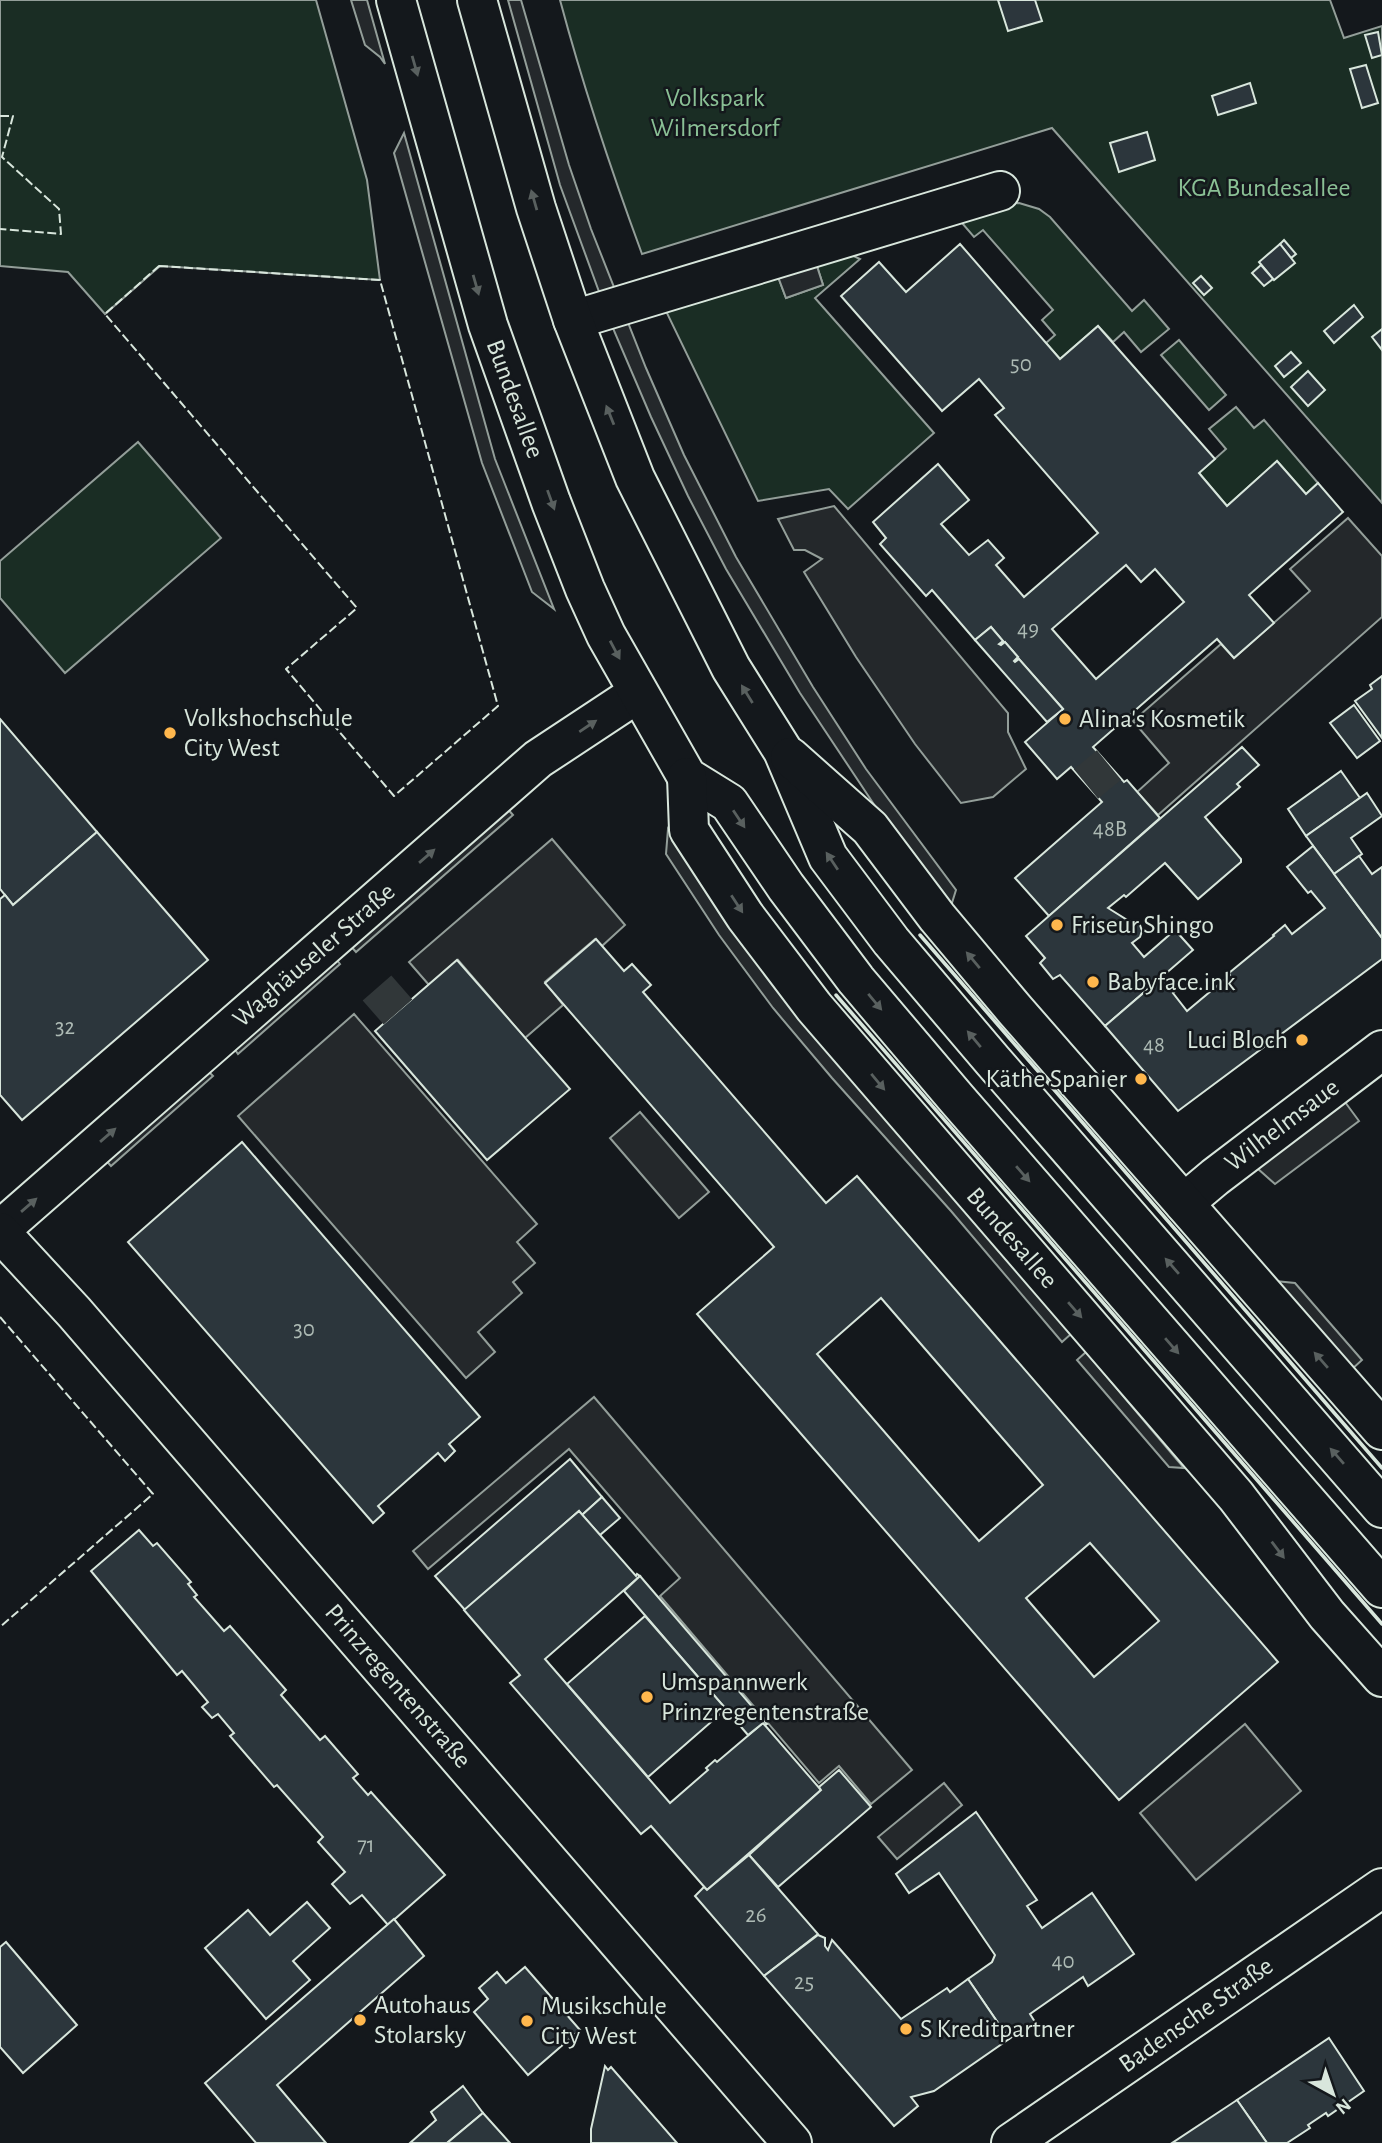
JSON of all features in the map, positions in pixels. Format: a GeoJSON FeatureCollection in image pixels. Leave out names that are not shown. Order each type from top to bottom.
{"type":"FeatureCollection","features":[{"type":"Feature","properties":{"kind":"main road","name":"Bundesallee"},"geometry":{"type":"LineString","coordinates":[[396,0],[488,325],[551,502],[606,635],[687,777],[729,803],[786,887],[856,980],[1382,1588]]}},
{"type":"Feature","properties":{"kind":"main road"},"geometry":{"type":"LineString","coordinates":[[477,0],[536,208],[573,320],[635,478],[731,668],[783,751],[828,857],[891,941],[993,1061],[1382,1508]]}},
{"type":"Feature","properties":{"kind":"main road"},"geometry":{"type":"LineString","coordinates":[[573,320],[1000,191]]}},
{"type":"Feature","properties":{"kind":"main road","name":"Waghäuseler Straße"},"geometry":{"type":"LineString","coordinates":[[0,1231],[538,759],[638,693]]}},
{"type":"Feature","properties":{"kind":"main road"},"geometry":{"type":"LineString","coordinates":[[783,751],[870,828],[937,917],[1015,1010],[1382,1430]]}},
{"type":"Feature","properties":{"kind":"main road","name":"Bundesallee"},"geometry":{"type":"LineString","coordinates":[[687,777],[688,830],[744,916],[814,1007],[1236,1496],[1328,1615],[1382,1677]]}},
{"type":"Feature","properties":{"kind":"main road","name":"Wilhelmsaue"},"geometry":{"type":"LineString","coordinates":[[1184,1203],[1382,1050]]}},
{"type":"Feature","properties":{"kind":"main road","name":"Prinzregentenstraße"},"geometry":{"type":"LineString","coordinates":[[0,1231],[74,1312],[792,2143]]}},
{"type":"Feature","properties":{"kind":"main road","name":"Badensche Straße"},"geometry":{"type":"LineString","coordinates":[[1011,2143],[1382,1888]]}},
{"type":"Feature","properties":{"kind":"green space"},"geometry":{"type":"Polygon","coordinates":[[[0,0],[316,0],[367,180],[380,280],[160,266],[105,314],[68,272],[0,266],[0,0]]]}},
{"type":"Feature","properties":{"kind":"green space"},"geometry":{"type":"Polygon","coordinates":[[[560,0],[1330,0],[1344,38],[1382,26],[1382,503],[1052,128],[642,254],[598,128],[560,0]]]}},
{"type":"Feature","properties":{"kind":"green space"},"geometry":{"type":"Polygon","coordinates":[[[1019,203],[1039,209],[1050,217],[1132,311],[1144,300],[1169,329],[1141,352],[1124,332],[1113,342],[1098,326],[1060,359],[1046,343],[1055,335],[1042,320],[1053,310],[983,230],[974,237],[956,216],[1019,203]]]}},
{"type":"Feature","properties":{"kind":"green space"},"geometry":{"type":"Polygon","coordinates":[[[845,252],[860,259],[815,298],[934,433],[848,509],[829,489],[758,501],[664,307],[777,274],[786,298],[823,285],[815,260],[845,252]]]}},
{"type":"Feature","properties":{"kind":"green space"},"geometry":{"type":"Polygon","coordinates":[[[1179,340],[1226,395],[1209,410],[1161,355],[1179,340]]]}},
{"type":"Feature","properties":{"kind":"green space"},"geometry":{"type":"Polygon","coordinates":[[[1236,407],[1254,428],[1264,420],[1318,483],[1306,494],[1277,461],[1227,506],[1199,473],[1226,449],[1209,429],[1236,407]]]}},
{"type":"Feature","properties":{"kind":"green space"},"geometry":{"type":"Polygon","coordinates":[[[138,442],[221,538],[65,673],[0,598],[0,561],[138,442]]]}},
{"type":"Feature","properties":{"kind":"shaded area"},"geometry":{"type":"Polygon","coordinates":[[[351,0],[367,0],[385,64],[365,45],[351,0]]]}},
{"type":"Feature","properties":{"kind":"shaded area"},"geometry":{"type":"Polygon","coordinates":[[[508,0],[521,0],[569,165],[591,229],[684,455],[736,557],[813,687],[866,769],[956,890],[951,906],[883,818],[800,693],[726,569],[688,496],[609,319],[560,185],[508,0]]]}},
{"type":"Feature","properties":{"kind":"shaded area"},"geometry":{"type":"Polygon","coordinates":[[[404,133],[495,459],[554,609],[532,592],[482,463],[394,153],[404,133]]]}},
{"type":"Feature","properties":{"kind":"shaded area"},"geometry":{"type":"Polygon","coordinates":[[[815,260],[823,285],[786,298],[777,274],[815,260]]]}},
{"type":"Feature","properties":{"kind":"shaded area"},"geometry":{"type":"Polygon","coordinates":[[[834,506],[1008,713],[1008,732],[1026,769],[993,797],[961,803],[915,744],[856,657],[804,572],[822,559],[805,550],[794,550],[778,519],[834,506]]]}},
{"type":"Feature","properties":{"kind":"shaded area"},"geometry":{"type":"Polygon","coordinates":[[[1348,518],[1382,556],[1382,617],[1158,815],[1137,792],[1169,763],[1133,721],[1221,644],[1234,658],[1310,591],[1290,569],[1348,518]]]}},
{"type":"Feature","properties":{"kind":"shaded area"},"geometry":{"type":"Polygon","coordinates":[[[505,806],[513,815],[356,952],[348,943],[505,806]]]}},
{"type":"Feature","properties":{"kind":"shaded area"},"geometry":{"type":"Polygon","coordinates":[[[668,829],[731,926],[1071,1334],[1062,1342],[773,1008],[719,935],[666,854],[668,829]]]}},
{"type":"Feature","properties":{"kind":"shaded area"},"geometry":{"type":"Polygon","coordinates":[[[552,839],[625,925],[602,946],[595,939],[545,982],[563,1005],[525,1038],[458,960],[429,985],[409,962],[552,839]]]}},
{"type":"Feature","properties":{"kind":"shaded area"},"geometry":{"type":"Polygon","coordinates":[[[333,955],[340,964],[238,1054],[231,1044],[333,955]]]}},
{"type":"Feature","properties":{"kind":"shaded area"},"geometry":{"type":"Polygon","coordinates":[[[354,1014],[537,1224],[517,1242],[535,1263],[513,1282],[522,1293],[478,1332],[495,1352],[466,1378],[238,1116],[354,1014]]]}},
{"type":"Feature","properties":{"kind":"shaded area"},"geometry":{"type":"Polygon","coordinates":[[[205,1068],[213,1076],[111,1166],[103,1157],[205,1068]]]}},
{"type":"Feature","properties":{"kind":"shaded area"},"geometry":{"type":"Polygon","coordinates":[[[1345,1102],[1359,1121],[1275,1184],[1257,1168],[1345,1102]]]}},
{"type":"Feature","properties":{"kind":"shaded area"},"geometry":{"type":"Polygon","coordinates":[[[640,1112],[709,1192],[679,1218],[610,1138],[640,1112]]]}},
{"type":"Feature","properties":{"kind":"shaded area"},"geometry":{"type":"Polygon","coordinates":[[[1275,1281],[1295,1283],[1362,1360],[1351,1370],[1275,1281]]]}},
{"type":"Feature","properties":{"kind":"shaded area"},"geometry":{"type":"Polygon","coordinates":[[[1086,1352],[1184,1468],[1169,1467],[1077,1360],[1086,1352]]]}},
{"type":"Feature","properties":{"kind":"shaded area"},"geometry":{"type":"Polygon","coordinates":[[[594,1397],[912,1770],[871,1804],[839,1766],[819,1783],[660,1596],[680,1578],[569,1449],[428,1569],[413,1551],[594,1397]]]}},
{"type":"Feature","properties":{"kind":"shaded area"},"geometry":{"type":"Polygon","coordinates":[[[1245,1724],[1301,1791],[1196,1880],[1140,1813],[1245,1724]]]}},
{"type":"Feature","properties":{"kind":"shaded area"},"geometry":{"type":"Polygon","coordinates":[[[944,1783],[962,1805],[897,1859],[878,1837],[944,1783]]]}},
{"type":"Feature","properties":{"kind":"building"},"geometry":{"type":"Polygon","coordinates":[[[998,0],[1035,0],[1042,21],[1008,31],[998,0]]]}},
{"type":"Feature","properties":{"kind":"building"},"geometry":{"type":"Polygon","coordinates":[[[1378,32],[1382,55],[1372,58],[1365,35],[1378,32]]]}},
{"type":"Feature","properties":{"kind":"building"},"geometry":{"type":"Polygon","coordinates":[[[1366,65],[1378,103],[1362,108],[1350,69],[1366,65]]]}},
{"type":"Feature","properties":{"kind":"building"},"geometry":{"type":"Polygon","coordinates":[[[1250,83],[1256,103],[1218,115],[1212,96],[1250,83]]]}},
{"type":"Feature","properties":{"kind":"building"},"geometry":{"type":"Polygon","coordinates":[[[1147,132],[1155,160],[1119,172],[1110,143],[1147,132]]]}},
{"type":"Feature","properties":{"kind":"building"},"geometry":{"type":"Polygon","coordinates":[[[1284,240],[1296,254],[1291,258],[1280,244],[1284,240]]]}},
{"type":"Feature","properties":{"kind":"building"},"geometry":{"type":"Polygon","coordinates":[[[960,244],[1060,359],[1098,326],[1215,459],[1199,473],[1227,506],[1277,461],[1306,494],[1318,483],[1343,512],[1249,595],[1274,623],[1234,658],[1217,639],[1093,747],[1160,818],[1049,916],[1015,878],[1102,802],[1071,767],[1057,779],[1025,742],[1063,709],[1019,659],[1014,661],[1018,657],[1005,642],[999,644],[1003,641],[991,627],[975,640],[932,590],[926,596],[880,544],[886,538],[873,522],[938,464],[969,500],[941,524],[969,555],[988,540],[1004,558],[996,565],[1024,597],[1098,533],[995,415],[1004,408],[979,379],[942,411],[841,296],[879,262],[906,292],[960,244]],[[1126,565],[1052,629],[1096,679],[1184,602],[1155,569],[1141,582],[1126,565]]]}},
{"type":"Feature","properties":{"kind":"building"},"geometry":{"type":"Polygon","coordinates":[[[1280,244],[1295,263],[1274,280],[1259,262],[1280,244]]]}},
{"type":"Feature","properties":{"kind":"building"},"geometry":{"type":"Polygon","coordinates":[[[1261,265],[1273,279],[1264,286],[1252,273],[1261,265]]]}},
{"type":"Feature","properties":{"kind":"building"},"geometry":{"type":"Polygon","coordinates":[[[1201,276],[1212,288],[1204,295],[1193,283],[1201,276]]]}},
{"type":"Feature","properties":{"kind":"building"},"geometry":{"type":"Polygon","coordinates":[[[1354,305],[1363,317],[1334,343],[1324,331],[1354,305]]]}},
{"type":"Feature","properties":{"kind":"building"},"geometry":{"type":"Polygon","coordinates":[[[1382,329],[1382,350],[1372,337],[1382,329]]]}},
{"type":"Feature","properties":{"kind":"building"},"geometry":{"type":"Polygon","coordinates":[[[1291,352],[1301,363],[1284,377],[1275,366],[1291,352]]]}},
{"type":"Feature","properties":{"kind":"building"},"geometry":{"type":"Polygon","coordinates":[[[1308,371],[1325,390],[1308,406],[1291,387],[1308,371]]]}},
{"type":"Feature","properties":{"kind":"building"},"geometry":{"type":"Polygon","coordinates":[[[991,627],[1003,641],[999,644],[1005,642],[1018,657],[1014,661],[1019,659],[1063,709],[1047,722],[975,640],[991,627]]]}},
{"type":"Feature","properties":{"kind":"building"},"geometry":{"type":"Polygon","coordinates":[[[1382,676],[1382,738],[1355,701],[1372,689],[1370,685],[1382,676]]]}},
{"type":"Feature","properties":{"kind":"building"},"geometry":{"type":"Polygon","coordinates":[[[1354,705],[1380,741],[1357,758],[1330,723],[1354,705]]]}},
{"type":"Feature","properties":{"kind":"building"},"geometry":{"type":"Polygon","coordinates":[[[0,719],[97,832],[13,905],[0,889],[0,719]]]}},
{"type":"Feature","properties":{"kind":"building"},"geometry":{"type":"Polygon","coordinates":[[[1242,747],[1259,765],[1237,784],[1240,787],[1205,817],[1241,862],[1198,899],[1165,863],[1126,897],[1124,895],[1108,908],[1140,925],[1140,937],[1132,943],[1144,957],[1175,930],[1193,950],[1105,1026],[1060,975],[1053,979],[1040,963],[1045,958],[1026,936],[1242,747]]]}},
{"type":"Feature","properties":{"kind":"building"},"geometry":{"type":"Polygon","coordinates":[[[1341,771],[1360,798],[1306,836],[1288,809],[1341,771]]]}},
{"type":"Feature","properties":{"kind":"building"},"geometry":{"type":"Polygon","coordinates":[[[1367,793],[1382,816],[1351,838],[1362,854],[1334,874],[1306,836],[1367,793]]]}},
{"type":"Feature","properties":{"kind":"building"},"geometry":{"type":"Polygon","coordinates":[[[97,832],[208,960],[22,1120],[0,1095],[0,899],[5,895],[13,905],[97,832]]]}},
{"type":"Feature","properties":{"kind":"building"},"geometry":{"type":"Polygon","coordinates":[[[1313,846],[1382,938],[1382,959],[1178,1111],[1105,1026],[1162,977],[1175,991],[1173,993],[1187,1011],[1285,925],[1292,934],[1325,908],[1311,891],[1308,893],[1287,867],[1313,846]]]}},
{"type":"Feature","properties":{"kind":"building"},"geometry":{"type":"Polygon","coordinates":[[[1359,856],[1372,874],[1382,867],[1382,938],[1334,874],[1359,856]]]}},
{"type":"Feature","properties":{"kind":"building"},"geometry":{"type":"Polygon","coordinates":[[[596,939],[624,971],[632,964],[651,985],[643,992],[826,1203],[857,1176],[1278,1662],[1119,1800],[697,1314],[774,1247],[545,983],[596,939]],[[881,1298],[817,1354],[979,1541],[1043,1485],[881,1298]],[[1090,1543],[1026,1598],[1094,1677],[1159,1621],[1090,1543]]]}},
{"type":"Feature","properties":{"kind":"building"},"geometry":{"type":"Polygon","coordinates":[[[457,960],[570,1089],[487,1160],[375,1031],[457,960]]]}},
{"type":"Feature","properties":{"kind":"building"},"geometry":{"type":"Polygon","coordinates":[[[242,1142],[480,1417],[449,1444],[455,1451],[445,1461],[438,1453],[378,1506],[384,1513],[373,1523],[128,1242],[242,1142]]]}},
{"type":"Feature","properties":{"kind":"building"},"geometry":{"type":"Polygon","coordinates":[[[570,1459],[602,1497],[582,1515],[579,1511],[465,1610],[435,1576],[570,1459]]]}},
{"type":"Feature","properties":{"kind":"building"},"geometry":{"type":"Polygon","coordinates":[[[602,1497],[620,1518],[600,1535],[582,1515],[602,1497]]]}},
{"type":"Feature","properties":{"kind":"building"},"geometry":{"type":"Polygon","coordinates":[[[579,1511],[636,1576],[640,1576],[545,1659],[670,1803],[708,1770],[706,1768],[715,1760],[717,1762],[763,1723],[821,1790],[707,1890],[651,1826],[641,1834],[510,1683],[520,1675],[464,1610],[579,1511]]]}},
{"type":"Feature","properties":{"kind":"building"},"geometry":{"type":"Polygon","coordinates":[[[139,1530],[153,1546],[157,1543],[191,1582],[188,1584],[197,1595],[194,1597],[224,1631],[230,1626],[286,1690],[281,1695],[320,1740],[325,1736],[358,1774],[353,1778],[368,1795],[371,1792],[445,1875],[388,1925],[362,1895],[350,1904],[332,1884],[345,1872],[318,1842],[323,1837],[277,1785],[274,1787],[230,1736],[234,1733],[218,1714],[212,1718],[202,1707],[208,1702],[182,1671],[177,1675],[91,1571],[139,1530]]]}},
{"type":"Feature","properties":{"kind":"building"},"geometry":{"type":"Polygon","coordinates":[[[640,1576],[767,1724],[763,1723],[748,1735],[624,1591],[640,1576]]]}},
{"type":"Feature","properties":{"kind":"building","name":"Umspannwerk Prinzregentenstraße"},"geometry":{"type":"Polygon","coordinates":[[[645,1616],[726,1709],[648,1777],[567,1684],[645,1616]]]}},
{"type":"Feature","properties":{"kind":"building"},"geometry":{"type":"Polygon","coordinates":[[[839,1770],[871,1807],[778,1887],[749,1855],[821,1790],[819,1787],[839,1770]]]}},
{"type":"Feature","properties":{"kind":"building"},"geometry":{"type":"Polygon","coordinates":[[[976,1812],[1037,1900],[1027,1906],[1042,1928],[1092,1893],[1134,1954],[1088,1986],[1083,1977],[1030,2014],[1035,2022],[1009,2039],[968,1979],[992,1962],[995,1955],[939,1873],[909,1893],[896,1874],[976,1812]]]}},
{"type":"Feature","properties":{"kind":"building"},"geometry":{"type":"Polygon","coordinates":[[[749,1855],[818,1934],[764,1976],[695,1896],[704,1887],[707,1890],[749,1855]]]}},
{"type":"Feature","properties":{"kind":"building"},"geometry":{"type":"Polygon","coordinates":[[[307,1902],[330,1928],[293,1961],[310,1980],[266,2019],[205,1948],[248,1910],[270,1935],[307,1902]]]}},
{"type":"Feature","properties":{"kind":"building"},"geometry":{"type":"Polygon","coordinates":[[[394,1919],[424,1956],[277,2085],[326,2143],[256,2143],[205,2083],[394,1919]]]}},
{"type":"Feature","properties":{"kind":"building","name":"S Kreditpartner"},"geometry":{"type":"Polygon","coordinates":[[[818,1935],[825,1938],[828,1950],[832,1940],[901,2019],[947,1988],[950,1992],[968,1979],[1009,2039],[934,2091],[911,2097],[918,2106],[894,2126],[764,1976],[818,1935]]]}},
{"type":"Feature","properties":{"kind":"building"},"geometry":{"type":"Polygon","coordinates":[[[6,1942],[77,2025],[23,2073],[0,2047],[0,1947],[6,1942]]]}},
{"type":"Feature","properties":{"kind":"building","name":"Musikschule City West"},"geometry":{"type":"Polygon","coordinates":[[[525,1967],[580,2030],[528,2075],[474,2012],[488,1999],[479,1988],[497,1972],[506,1983],[525,1967]]]}},
{"type":"Feature","properties":{"kind":"building"},"geometry":{"type":"Polygon","coordinates":[[[1329,2038],[1364,2091],[1328,2116],[1326,2113],[1308,2125],[1310,2128],[1287,2143],[1267,2143],[1237,2100],[1329,2038]]]}},
{"type":"Feature","properties":{"kind":"building"},"geometry":{"type":"Polygon","coordinates":[[[605,2066],[608,2070],[611,2067],[677,2143],[591,2143],[591,2129],[605,2066]]]}},
{"type":"Feature","properties":{"kind":"building"},"geometry":{"type":"Polygon","coordinates":[[[463,2086],[483,2113],[447,2143],[410,2143],[436,2120],[431,2112],[463,2086]]]}},
{"type":"Feature","properties":{"kind":"building"},"geometry":{"type":"Polygon","coordinates":[[[1237,2100],[1267,2143],[1172,2143],[1237,2100]]]}},
{"type":"Feature","properties":{"kind":"building"},"geometry":{"type":"Polygon","coordinates":[[[483,2113],[510,2143],[447,2143],[483,2113]]]}},
{"type":"Feature","properties":{"kind":"tunnel"},"geometry":{"type":"LineString","coordinates":[[1086,784],[1109,765]]}},
{"type":"Feature","properties":{"kind":"tunnel"},"geometry":{"type":"LineString","coordinates":[[377,988],[398,1012]]}},
{"type":"Feature","properties":{"kind":"fence"},"geometry":{"type":"LineString","coordinates":[[0,116],[13,116],[2,157],[59,209],[61,234],[0,229]]}},
{"type":"Feature","properties":{"kind":"fence"},"geometry":{"type":"LineString","coordinates":[[159,266],[380,280],[498,706],[394,796],[286,669],[357,608],[105,314],[159,266]]}},
{"type":"Feature","properties":{"kind":"fence"},"geometry":{"type":"LineString","coordinates":[[0,1317],[153,1494],[0,1627]]}},
{"type":"Feature","properties":{"kind":"wall"},"geometry":{"type":"LineString","coordinates":[[920,935],[1382,1468]]}},
{"type":"Feature","properties":{"kind":"wall"},"geometry":{"type":"LineString","coordinates":[[836,995],[1382,1624]]}},
{"type":"Feature","properties":{"kind":"place","name":"Alina's Kosmetik"},"geometry":{"type":"Point","coordinates":[1065,719]}},
{"type":"Feature","properties":{"kind":"place","name":"Volkshochschule City West"},"geometry":{"type":"Point","coordinates":[170,733]}},
{"type":"Feature","properties":{"kind":"place","name":"Friseur Shingo"},"geometry":{"type":"Point","coordinates":[1057,925]}},
{"type":"Feature","properties":{"kind":"place","name":"Babyface.ink"},"geometry":{"type":"Point","coordinates":[1093,982]}},
{"type":"Feature","properties":{"kind":"place","name":"Luci Bloch"},"geometry":{"type":"Point","coordinates":[1302,1040]}},
{"type":"Feature","properties":{"kind":"place","name":"Käthe Spanier"},"geometry":{"type":"Point","coordinates":[1141,1079]}},
{"type":"Feature","properties":{"kind":"place","name":"Umspannwerk Prinzregentenstraße"},"geometry":{"type":"Point","coordinates":[647,1697]}},
{"type":"Feature","properties":{"kind":"place","name":"Autohaus Stolarsky"},"geometry":{"type":"Point","coordinates":[360,2020]}},
{"type":"Feature","properties":{"kind":"place","name":"Musikschule City West"},"geometry":{"type":"Point","coordinates":[527,2021]}},
{"type":"Feature","properties":{"kind":"place","name":"S Kreditpartner"},"geometry":{"type":"Point","coordinates":[906,2029]}},
{"type":"Feature","properties":{"kind":"park label","name":"Volkspark Wilmersdorf"},"geometry":{"type":"Point","coordinates":[715,113]}},
{"type":"Feature","properties":{"kind":"park label","name":"KGA Bundesallee"},"geometry":{"type":"Point","coordinates":[1264,188]}}]}
